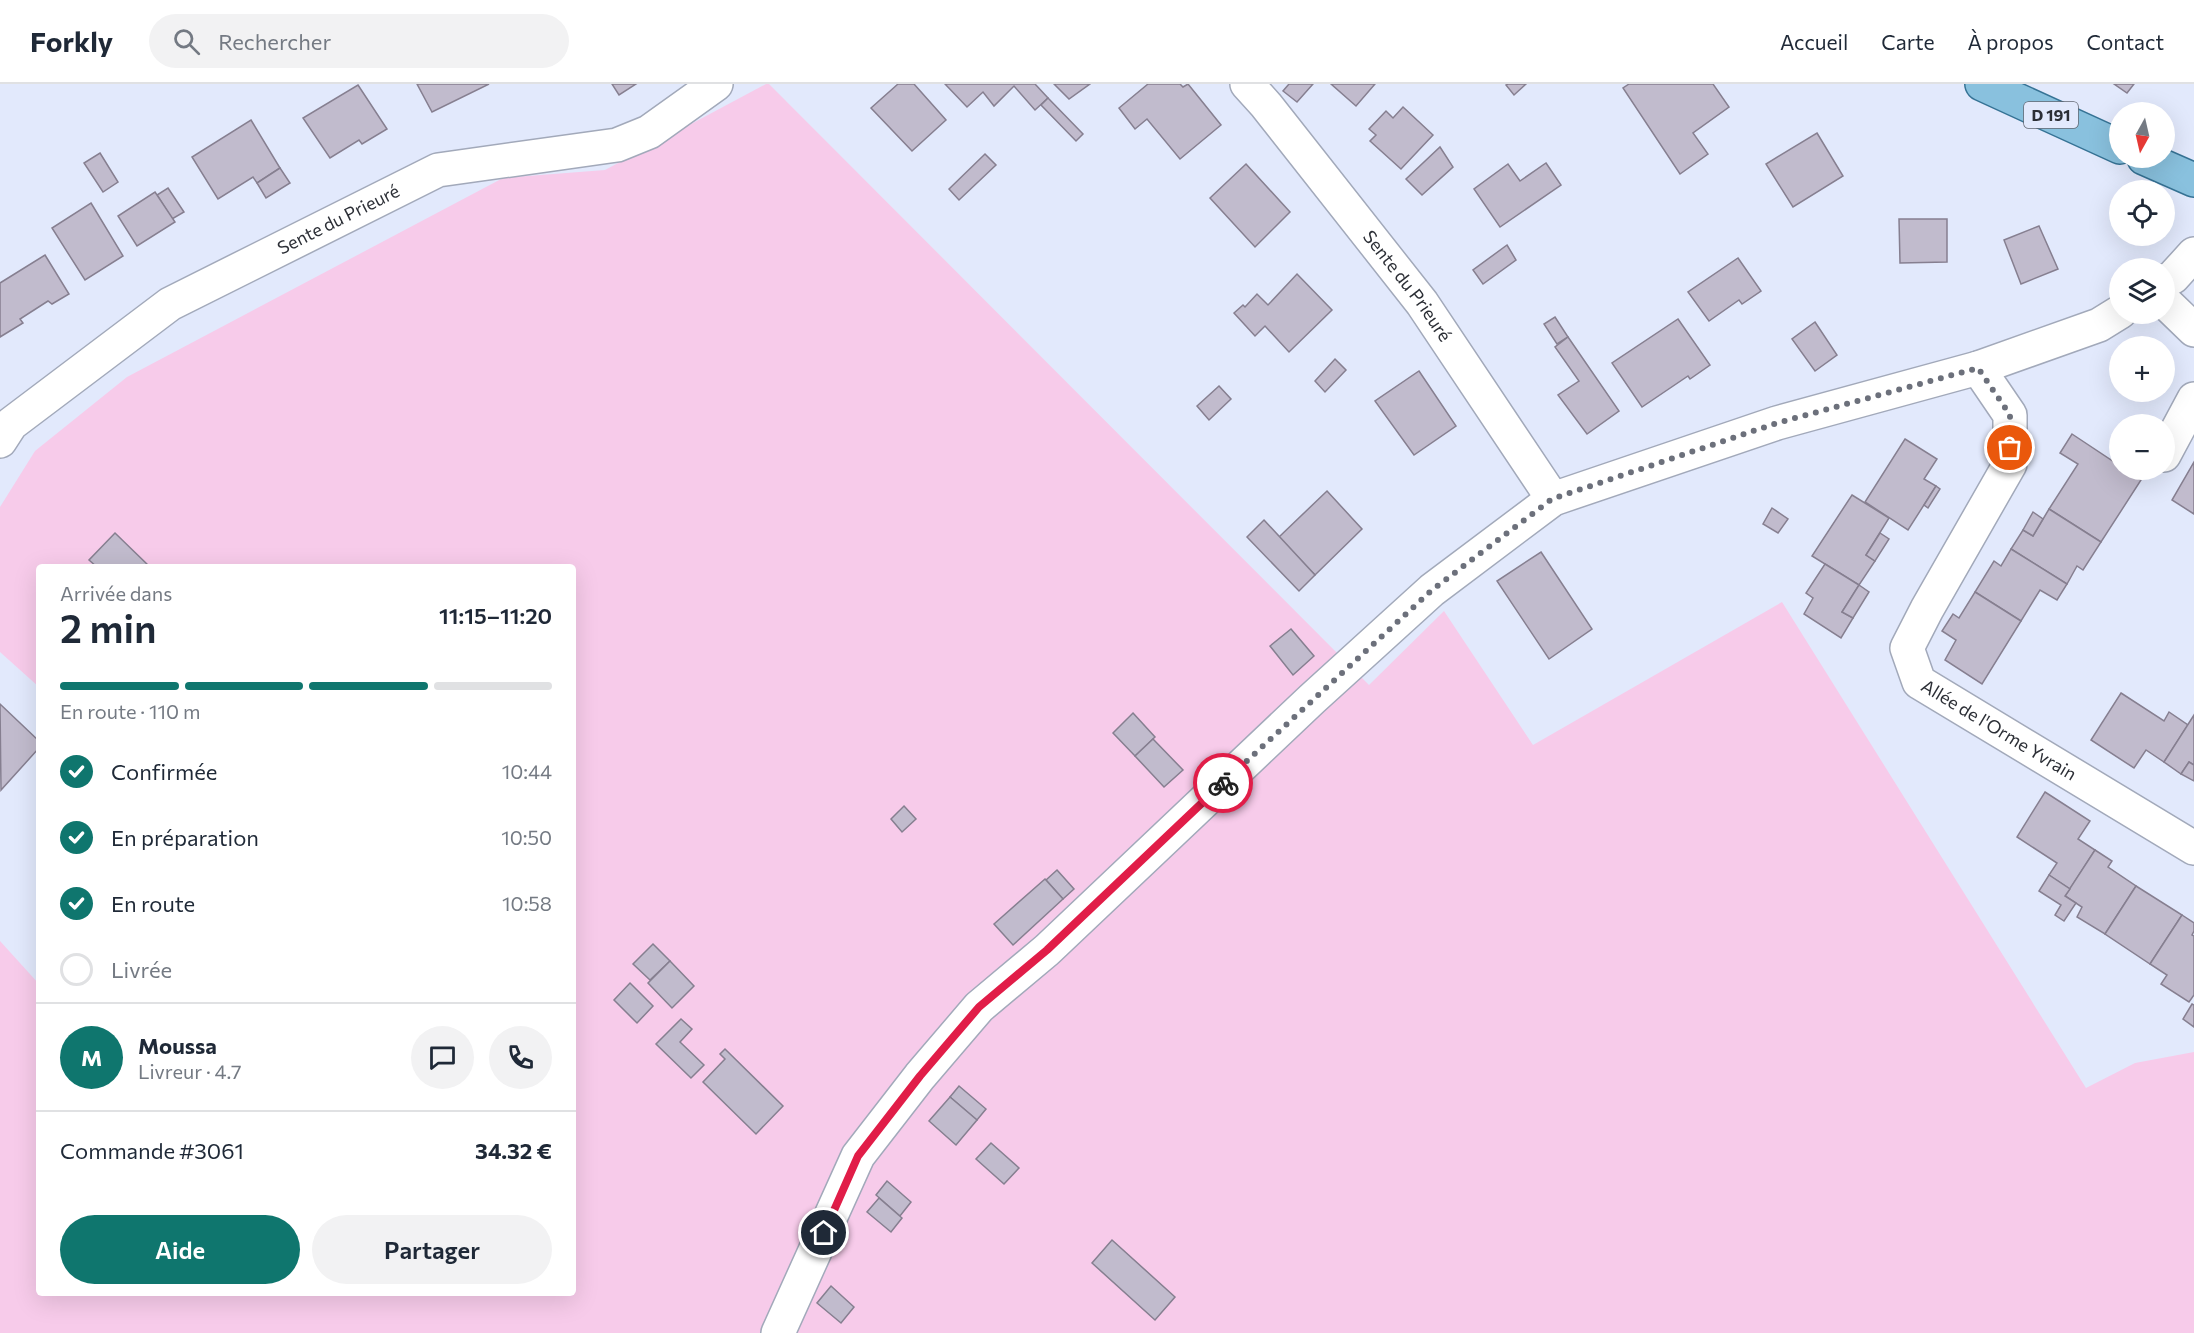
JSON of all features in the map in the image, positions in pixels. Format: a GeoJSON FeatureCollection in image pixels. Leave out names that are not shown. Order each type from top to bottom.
{"type":"FeatureCollection","features":[{"type":"Feature","properties":{"kind":"main road","name":"D 191"},"geometry":{"type":"LineString","coordinates":[[1982,84],[2109,142]]}},
{"type":"Feature","properties":{"kind":"main road"},"geometry":{"type":"LineString","coordinates":[[2167,168],[2194,180]]}},
{"type":"Feature","properties":{"kind":"street","name":"Sente du Prieuré"},"geometry":{"type":"LineString","coordinates":[[0,441],[11,424],[170,304],[438,170],[617,145],[650,132],[716,84]]}},
{"type":"Feature","properties":{"kind":"street","name":"Sente du Prieuré"},"geometry":{"type":"LineString","coordinates":[[1246,84],[1266,105],[1422,303],[1552,499]]}},
{"type":"Feature","properties":{"kind":"street"},"geometry":{"type":"LineString","coordinates":[[2175,275],[2194,254]]}},
{"type":"Feature","properties":{"kind":"street"},"geometry":{"type":"LineString","coordinates":[[2175,311],[2194,330]]}},
{"type":"Feature","properties":{"kind":"street"},"geometry":{"type":"LineString","coordinates":[[778,1333],[858,1156],[920,1076],[979,1007],[1047,950],[1312,699],[1432,590],[1552,499],[1777,423],[1978,368],[2099,325],[2109,319]]}},
{"type":"Feature","properties":{"kind":"street","name":"Allée de l'Orme Yvrain"},"geometry":{"type":"LineString","coordinates":[[1978,368],[2010,415],[2010,464],[1907,648],[1919,682],[2194,848]]}},
{"type":"Feature","properties":{"kind":"street"},"geometry":{"type":"LineString","coordinates":[[2175,434],[2194,399]]}},
{"type":"Feature","properties":{"kind":"shaded area"},"geometry":{"type":"Polygon","coordinates":[[[769,84],[1369,685],[1444,611],[1533,745],[1782,602],[2086,1088],[2135,1063],[2194,1052],[2194,1333],[0,1333],[0,941],[36,981],[36,1296],[576,1296],[576,564],[36,564],[36,684],[0,652],[0,507],[35,451],[127,377],[503,178],[605,170],[769,84]]]}},
{"type":"Feature","properties":{"kind":"building"},"geometry":{"type":"Polygon","coordinates":[[[417,84],[489,84],[432,112],[417,84]]]}},
{"type":"Feature","properties":{"kind":"building"},"geometry":{"type":"Polygon","coordinates":[[[612,84],[636,84],[619,95],[612,84]]]}},
{"type":"Feature","properties":{"kind":"building"},"geometry":{"type":"Polygon","coordinates":[[[898,84],[914,84],[946,120],[912,151],[871,108],[898,84]]]}},
{"type":"Feature","properties":{"kind":"building"},"geometry":{"type":"Polygon","coordinates":[[[945,84],[1035,84],[1048,98],[1035,110],[1014,86],[994,106],[983,92],[967,107],[945,84]]]}},
{"type":"Feature","properties":{"kind":"building"},"geometry":{"type":"Polygon","coordinates":[[[1054,84],[1090,84],[1069,99],[1054,84]]]}},
{"type":"Feature","properties":{"kind":"building"},"geometry":{"type":"Polygon","coordinates":[[[1148,84],[1180,84],[1183,87],[1188,84],[1221,125],[1180,159],[1147,119],[1135,129],[1119,108],[1148,84]]]}},
{"type":"Feature","properties":{"kind":"building"},"geometry":{"type":"Polygon","coordinates":[[[1289,84],[1313,84],[1297,102],[1283,91],[1289,84]]]}},
{"type":"Feature","properties":{"kind":"building"},"geometry":{"type":"Polygon","coordinates":[[[1331,84],[1375,84],[1356,106],[1331,84]]]}},
{"type":"Feature","properties":{"kind":"building"},"geometry":{"type":"Polygon","coordinates":[[[1526,84],[1514,95],[1506,85],[1526,84]]]}},
{"type":"Feature","properties":{"kind":"building"},"geometry":{"type":"Polygon","coordinates":[[[1629,84],[1713,84],[1729,107],[1693,133],[1708,154],[1680,174],[1623,88],[1629,84]]]}},
{"type":"Feature","properties":{"kind":"building"},"geometry":{"type":"Polygon","coordinates":[[[2114,84],[2134,84],[2127,93],[2114,84]]]}},
{"type":"Feature","properties":{"kind":"building"},"geometry":{"type":"Polygon","coordinates":[[[358,85],[387,129],[362,144],[359,140],[330,158],[303,118],[358,85]]]}},
{"type":"Feature","properties":{"kind":"building"},"geometry":{"type":"Polygon","coordinates":[[[1048,98],[1083,134],[1076,141],[1041,105],[1048,98]]]}},
{"type":"Feature","properties":{"kind":"building"},"geometry":{"type":"Polygon","coordinates":[[[1403,107],[1433,135],[1401,169],[1370,141],[1376,135],[1369,129],[1386,111],[1393,118],[1403,107]]]}},
{"type":"Feature","properties":{"kind":"building"},"geometry":{"type":"Polygon","coordinates":[[[251,120],[280,168],[257,183],[253,177],[218,199],[192,157],[251,120]]]}},
{"type":"Feature","properties":{"kind":"building"},"geometry":{"type":"Polygon","coordinates":[[[1817,133],[1843,176],[1793,207],[1766,164],[1817,133]]]}},
{"type":"Feature","properties":{"kind":"building"},"geometry":{"type":"Polygon","coordinates":[[[1440,147],[1453,167],[1422,195],[1406,179],[1440,147]]]}},
{"type":"Feature","properties":{"kind":"building"},"geometry":{"type":"Polygon","coordinates":[[[100,153],[118,182],[103,192],[84,163],[100,153]]]}},
{"type":"Feature","properties":{"kind":"building"},"geometry":{"type":"Polygon","coordinates":[[[985,154],[996,165],[959,200],[949,189],[985,154]]]}},
{"type":"Feature","properties":{"kind":"building"},"geometry":{"type":"Polygon","coordinates":[[[1546,163],[1561,185],[1500,227],[1474,189],[1508,164],[1520,181],[1546,163]]]}},
{"type":"Feature","properties":{"kind":"building"},"geometry":{"type":"Polygon","coordinates":[[[1246,164],[1290,212],[1255,247],[1210,198],[1246,164]]]}},
{"type":"Feature","properties":{"kind":"building"},"geometry":{"type":"Polygon","coordinates":[[[280,168],[290,183],[266,198],[257,183],[280,168]]]}},
{"type":"Feature","properties":{"kind":"building"},"geometry":{"type":"Polygon","coordinates":[[[168,188],[184,212],[172,219],[157,195],[168,188]]]}},
{"type":"Feature","properties":{"kind":"building"},"geometry":{"type":"Polygon","coordinates":[[[155,192],[175,222],[137,246],[118,216],[155,192]]]}},
{"type":"Feature","properties":{"kind":"building"},"geometry":{"type":"Polygon","coordinates":[[[91,203],[123,256],[85,280],[52,228],[91,203]]]}},
{"type":"Feature","properties":{"kind":"building"},"geometry":{"type":"Polygon","coordinates":[[[1899,219],[1947,219],[1947,262],[1900,263],[1899,219]]]}},
{"type":"Feature","properties":{"kind":"building"},"geometry":{"type":"Polygon","coordinates":[[[2039,226],[2058,269],[2021,284],[2004,240],[2039,226]]]}},
{"type":"Feature","properties":{"kind":"building"},"geometry":{"type":"Polygon","coordinates":[[[1507,245],[1516,260],[1483,284],[1473,270],[1507,245]]]}},
{"type":"Feature","properties":{"kind":"building"},"geometry":{"type":"Polygon","coordinates":[[[45,255],[69,294],[52,304],[48,301],[20,319],[23,323],[0,337],[0,283],[45,255]]]}},
{"type":"Feature","properties":{"kind":"building"},"geometry":{"type":"Polygon","coordinates":[[[1738,258],[1761,291],[1742,304],[1739,300],[1709,321],[1688,292],[1738,258]]]}},
{"type":"Feature","properties":{"kind":"building"},"geometry":{"type":"Polygon","coordinates":[[[1297,274],[1332,310],[1289,352],[1265,326],[1255,336],[1234,313],[1243,305],[1245,307],[1257,294],[1268,305],[1297,274]]]}},
{"type":"Feature","properties":{"kind":"building"},"geometry":{"type":"Polygon","coordinates":[[[1555,317],[1568,337],[1557,344],[1544,324],[1555,317]]]}},
{"type":"Feature","properties":{"kind":"building"},"geometry":{"type":"Polygon","coordinates":[[[1678,319],[1710,365],[1690,379],[1688,376],[1642,407],[1612,363],[1678,319]]]}},
{"type":"Feature","properties":{"kind":"building"},"geometry":{"type":"Polygon","coordinates":[[[1815,322],[1837,355],[1815,371],[1792,339],[1815,322]]]}},
{"type":"Feature","properties":{"kind":"building"},"geometry":{"type":"Polygon","coordinates":[[[1568,337],[1619,411],[1587,434],[1558,395],[1579,381],[1555,347],[1568,337]]]}},
{"type":"Feature","properties":{"kind":"building"},"geometry":{"type":"Polygon","coordinates":[[[1335,359],[1346,370],[1325,392],[1315,381],[1335,359]]]}},
{"type":"Feature","properties":{"kind":"building"},"geometry":{"type":"Polygon","coordinates":[[[1419,371],[1456,426],[1414,455],[1375,401],[1419,371]]]}},
{"type":"Feature","properties":{"kind":"building"},"geometry":{"type":"Polygon","coordinates":[[[1219,386],[1231,399],[1209,420],[1197,406],[1219,386]]]}},
{"type":"Feature","properties":{"kind":"building"},"geometry":{"type":"Polygon","coordinates":[[[2072,434],[2109,459],[2109,480],[2141,480],[2101,542],[2049,509],[2078,464],[2060,453],[2072,434]]]}},
{"type":"Feature","properties":{"kind":"building"},"geometry":{"type":"Polygon","coordinates":[[[1905,439],[1937,459],[1924,479],[1936,486],[1908,530],[1865,502],[1905,439]]]}},
{"type":"Feature","properties":{"kind":"building"},"geometry":{"type":"Polygon","coordinates":[[[2194,462],[2194,514],[2172,500],[2194,462]]]}},
{"type":"Feature","properties":{"kind":"building"},"geometry":{"type":"Polygon","coordinates":[[[1936,486],[1940,489],[1928,508],[1924,505],[1936,486]]]}},
{"type":"Feature","properties":{"kind":"building"},"geometry":{"type":"Polygon","coordinates":[[[1327,491],[1362,529],[1315,575],[1279,537],[1327,491]]]}},
{"type":"Feature","properties":{"kind":"building"},"geometry":{"type":"Polygon","coordinates":[[[1852,495],[1889,518],[1866,555],[1875,561],[1859,585],[1812,556],[1852,495]]]}},
{"type":"Feature","properties":{"kind":"building"},"geometry":{"type":"Polygon","coordinates":[[[1772,508],[1788,519],[1778,533],[1763,524],[1772,508]]]}},
{"type":"Feature","properties":{"kind":"building"},"geometry":{"type":"Polygon","coordinates":[[[2049,509],[2101,542],[2083,570],[2077,566],[2067,584],[2011,549],[2023,530],[2033,536],[2049,509]]]}},
{"type":"Feature","properties":{"kind":"building"},"geometry":{"type":"Polygon","coordinates":[[[2033,512],[2043,519],[2033,536],[2023,530],[2033,512]]]}},
{"type":"Feature","properties":{"kind":"building"},"geometry":{"type":"Polygon","coordinates":[[[1264,520],[1315,575],[1299,591],[1247,537],[1264,520]]]}},
{"type":"Feature","properties":{"kind":"building"},"geometry":{"type":"Polygon","coordinates":[[[115,533],[147,564],[94,564],[89,560],[115,533]]]}},
{"type":"Feature","properties":{"kind":"building"},"geometry":{"type":"Polygon","coordinates":[[[1880,533],[1889,539],[1875,561],[1866,555],[1880,533]]]}},
{"type":"Feature","properties":{"kind":"building"},"geometry":{"type":"Polygon","coordinates":[[[2011,549],[2067,584],[2057,600],[2040,590],[2021,621],[1975,592],[1994,561],[2001,566],[2011,549]]]}},
{"type":"Feature","properties":{"kind":"building"},"geometry":{"type":"Polygon","coordinates":[[[1541,552],[1592,629],[1549,659],[1497,581],[1541,552]]]}},
{"type":"Feature","properties":{"kind":"building"},"geometry":{"type":"Polygon","coordinates":[[[1825,564],[1859,585],[1842,612],[1853,618],[1841,638],[1804,614],[1813,598],[1806,593],[1825,564]]]}},
{"type":"Feature","properties":{"kind":"building"},"geometry":{"type":"Polygon","coordinates":[[[1859,585],[1869,592],[1853,618],[1842,612],[1859,585]]]}},
{"type":"Feature","properties":{"kind":"building"},"geometry":{"type":"Polygon","coordinates":[[[1975,592],[2021,621],[1982,684],[1945,660],[1956,640],[1942,631],[1953,614],[1959,618],[1975,592]]]}},
{"type":"Feature","properties":{"kind":"building"},"geometry":{"type":"Polygon","coordinates":[[[1291,629],[1314,656],[1293,675],[1270,646],[1291,629]]]}},
{"type":"Feature","properties":{"kind":"building"},"geometry":{"type":"Polygon","coordinates":[[[2121,693],[2164,721],[2169,712],[2188,725],[2164,762],[2146,750],[2134,768],[2091,740],[2121,693]]]}},
{"type":"Feature","properties":{"kind":"building"},"geometry":{"type":"Polygon","coordinates":[[[0,704],[36,738],[36,751],[1,790],[0,704]]]}},
{"type":"Feature","properties":{"kind":"building"},"geometry":{"type":"Polygon","coordinates":[[[1133,713],[1155,737],[1135,756],[1113,733],[1133,713]]]}},
{"type":"Feature","properties":{"kind":"building"},"geometry":{"type":"Polygon","coordinates":[[[2194,715],[2194,765],[2189,762],[2181,774],[2164,762],[2194,715]]]}},
{"type":"Feature","properties":{"kind":"building"},"geometry":{"type":"Polygon","coordinates":[[[1153,739],[1183,770],[1164,787],[1135,756],[1153,739]]]}},
{"type":"Feature","properties":{"kind":"building"},"geometry":{"type":"Polygon","coordinates":[[[2189,762],[2194,765],[2194,781],[2181,774],[2189,762]]]}},
{"type":"Feature","properties":{"kind":"building"},"geometry":{"type":"Polygon","coordinates":[[[2045,792],[2090,821],[2078,839],[2095,850],[2070,889],[2049,875],[2057,863],[2017,837],[2045,792]]]}},
{"type":"Feature","properties":{"kind":"building"},"geometry":{"type":"Polygon","coordinates":[[[904,806],[916,819],[902,832],[891,819],[904,806]]]}},
{"type":"Feature","properties":{"kind":"building"},"geometry":{"type":"Polygon","coordinates":[[[2095,850],[2112,861],[2108,867],[2136,886],[2105,934],[2077,917],[2082,907],[2065,896],[2095,850]]]}},
{"type":"Feature","properties":{"kind":"building"},"geometry":{"type":"Polygon","coordinates":[[[1057,870],[1074,889],[1063,899],[1046,880],[1057,870]]]}},
{"type":"Feature","properties":{"kind":"building"},"geometry":{"type":"Polygon","coordinates":[[[2049,875],[2070,889],[2065,896],[2076,903],[2064,921],[2055,915],[2061,905],[2039,891],[2049,875]]]}},
{"type":"Feature","properties":{"kind":"building"},"geometry":{"type":"Polygon","coordinates":[[[1045,879],[1063,899],[1013,945],[994,924],[1045,879]]]}},
{"type":"Feature","properties":{"kind":"building"},"geometry":{"type":"Polygon","coordinates":[[[2136,886],[2182,915],[2150,964],[2105,934],[2136,886]]]}},
{"type":"Feature","properties":{"kind":"building"},"geometry":{"type":"Polygon","coordinates":[[[2182,915],[2194,923],[2192,935],[2194,936],[2194,995],[2189,1002],[2161,984],[2167,975],[2150,964],[2182,915]]]}},
{"type":"Feature","properties":{"kind":"building"},"geometry":{"type":"Polygon","coordinates":[[[653,944],[670,961],[650,980],[633,964],[653,944]]]}},
{"type":"Feature","properties":{"kind":"building"},"geometry":{"type":"Polygon","coordinates":[[[670,961],[694,986],[672,1008],[648,983],[670,961]]]}},
{"type":"Feature","properties":{"kind":"building"},"geometry":{"type":"Polygon","coordinates":[[[630,983],[653,1006],[637,1023],[614,1000],[630,983]]]}},
{"type":"Feature","properties":{"kind":"building"},"geometry":{"type":"Polygon","coordinates":[[[2192,1004],[2194,1005],[2194,1027],[2183,1019],[2192,1004]]]}},
{"type":"Feature","properties":{"kind":"building"},"geometry":{"type":"Polygon","coordinates":[[[681,1019],[692,1029],[680,1042],[704,1065],[691,1078],[656,1044],[681,1019]]]}},
{"type":"Feature","properties":{"kind":"building"},"geometry":{"type":"Polygon","coordinates":[[[725,1049],[783,1106],[756,1134],[703,1082],[725,1059],[720,1054],[725,1049]]]}},
{"type":"Feature","properties":{"kind":"building"},"geometry":{"type":"Polygon","coordinates":[[[959,1086],[986,1109],[977,1120],[950,1097],[959,1086]]]}},
{"type":"Feature","properties":{"kind":"building"},"geometry":{"type":"Polygon","coordinates":[[[950,1097],[977,1120],[956,1145],[929,1121],[950,1097]]]}},
{"type":"Feature","properties":{"kind":"building"},"geometry":{"type":"Polygon","coordinates":[[[991,1143],[1019,1168],[1004,1184],[976,1159],[991,1143]]]}},
{"type":"Feature","properties":{"kind":"building"},"geometry":{"type":"Polygon","coordinates":[[[887,1181],[911,1202],[900,1216],[876,1195],[887,1181]]]}},
{"type":"Feature","properties":{"kind":"building"},"geometry":{"type":"Polygon","coordinates":[[[879,1198],[902,1218],[891,1232],[867,1212],[879,1198]]]}},
{"type":"Feature","properties":{"kind":"building"},"geometry":{"type":"Polygon","coordinates":[[[1112,1240],[1175,1297],[1155,1320],[1092,1263],[1112,1240]]]}},
{"type":"Feature","properties":{"kind":"building"},"geometry":{"type":"Polygon","coordinates":[[[831,1286],[854,1307],[841,1323],[817,1303],[831,1286]]]}},
{"type":"Feature","properties":{"kind":"way so far"},"geometry":{"type":"LineString","coordinates":[[1223,783],[1432,590],[1552,499],[1777,423],[1978,368],[2010,415],[2010,448]]}},
{"type":"Feature","properties":{"kind":"route"},"geometry":{"type":"LineString","coordinates":[[824,1233],[858,1156],[920,1076],[979,1007],[1047,950],[1223,783]]}}]}
